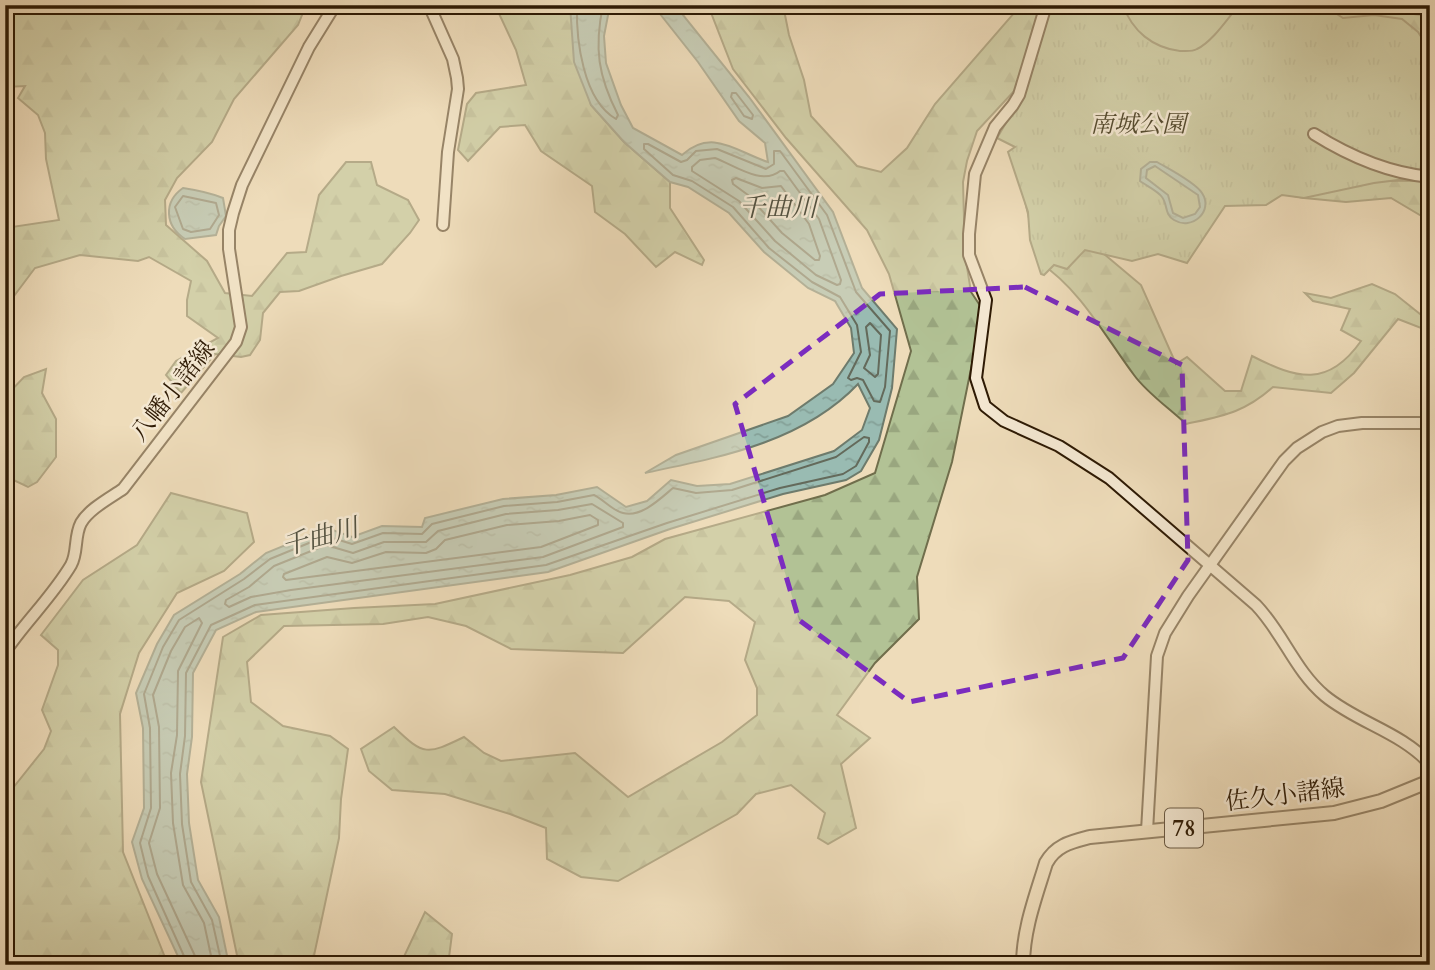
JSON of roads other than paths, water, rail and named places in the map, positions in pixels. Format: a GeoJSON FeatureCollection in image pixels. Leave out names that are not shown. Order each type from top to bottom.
{"type":"FeatureCollection","features":[{"type":"Feature","properties":{"kind":"main road","name":"佐久小諸線"},"geometry":{"type":"LineString","coordinates":[[1023,965],[1028,920],[1051,855],[1065,844],[1090,837],[1334,813],[1392,797],[1430,781]]}},
{"type":"Feature","properties":{"kind":"street","name":"八幡小諸線"},"geometry":{"type":"LineString","coordinates":[[5,652],[72,563],[81,523],[98,506],[123,489],[236,342],[241,327],[229,249],[229,230],[233,214],[242,185],[266,135],[309,47],[335,5]]}},
{"type":"Feature","properties":{"kind":"street"},"geometry":{"type":"LineString","coordinates":[[429,5],[453,59],[458,89],[448,152],[443,225]]}},
{"type":"Feature","properties":{"kind":"street"},"geometry":{"type":"LineString","coordinates":[[1046,5],[1018,95],[995,127],[975,174],[969,255],[986,300],[976,378],[985,406],[995,416],[1059,446],[1109,478],[1263,612],[1301,671],[1324,695],[1357,717],[1393,734],[1420,753],[1430,764]]}},
{"type":"Feature","properties":{"kind":"street"},"geometry":{"type":"LineString","coordinates":[[1314,134],[1339,149],[1401,173],[1430,177]]}},
{"type":"Feature","properties":{"kind":"street"},"geometry":{"type":"LineString","coordinates":[[1147,831],[1157,656],[1170,623],[1209,566],[1284,461],[1310,439],[1338,426],[1362,423],[1430,423]]}},
{"type":"Feature","properties":{"kind":"water","name":"千曲川"},"geometry":{"type":"Polygon","coordinates":[[[570,5],[610,5],[604,36],[606,63],[621,105],[633,128],[682,155],[693,147],[714,142],[768,162],[765,143],[739,121],[698,62],[653,5],[675,5],[749,97],[833,212],[862,288],[897,329],[892,388],[879,440],[861,471],[846,480],[783,494],[670,529],[548,572],[256,612],[216,630],[193,673],[192,737],[187,774],[189,823],[198,880],[219,917],[229,965],[182,965],[142,879],[132,842],[144,808],[143,728],[136,693],[157,644],[174,615],[240,574],[266,553],[327,528],[352,537],[382,526],[422,527],[425,518],[503,499],[556,495],[597,487],[626,507],[647,501],[671,480],[697,486],[730,484],[834,451],[862,430],[870,408],[858,384],[836,404],[786,433],[703,461],[645,473],[676,455],[788,416],[833,384],[854,353],[851,328],[835,301],[808,288],[764,252],[729,213],[688,187],[670,182],[624,142],[591,105],[574,62],[570,5]]]}},
{"type":"Feature","properties":{"kind":"water"},"geometry":{"type":"Polygon","coordinates":[[[1150,162],[1157,162],[1188,180],[1202,193],[1205,200],[1203,212],[1188,223],[1174,220],[1160,195],[1140,181],[1141,169],[1150,162]],[[1155,166],[1147,170],[1146,178],[1168,195],[1173,213],[1183,218],[1195,214],[1200,207],[1198,195],[1155,166]]]}},
{"type":"Feature","properties":{"kind":"water"},"geometry":{"type":"Polygon","coordinates":[[[183,188],[223,198],[226,216],[216,235],[185,239],[173,228],[170,207],[172,200],[183,188]]]}},
{"type":"Feature","properties":{"kind":"park label","name":"南城公園"},"geometry":{"type":"Point","coordinates":[1138,124]}}]}
